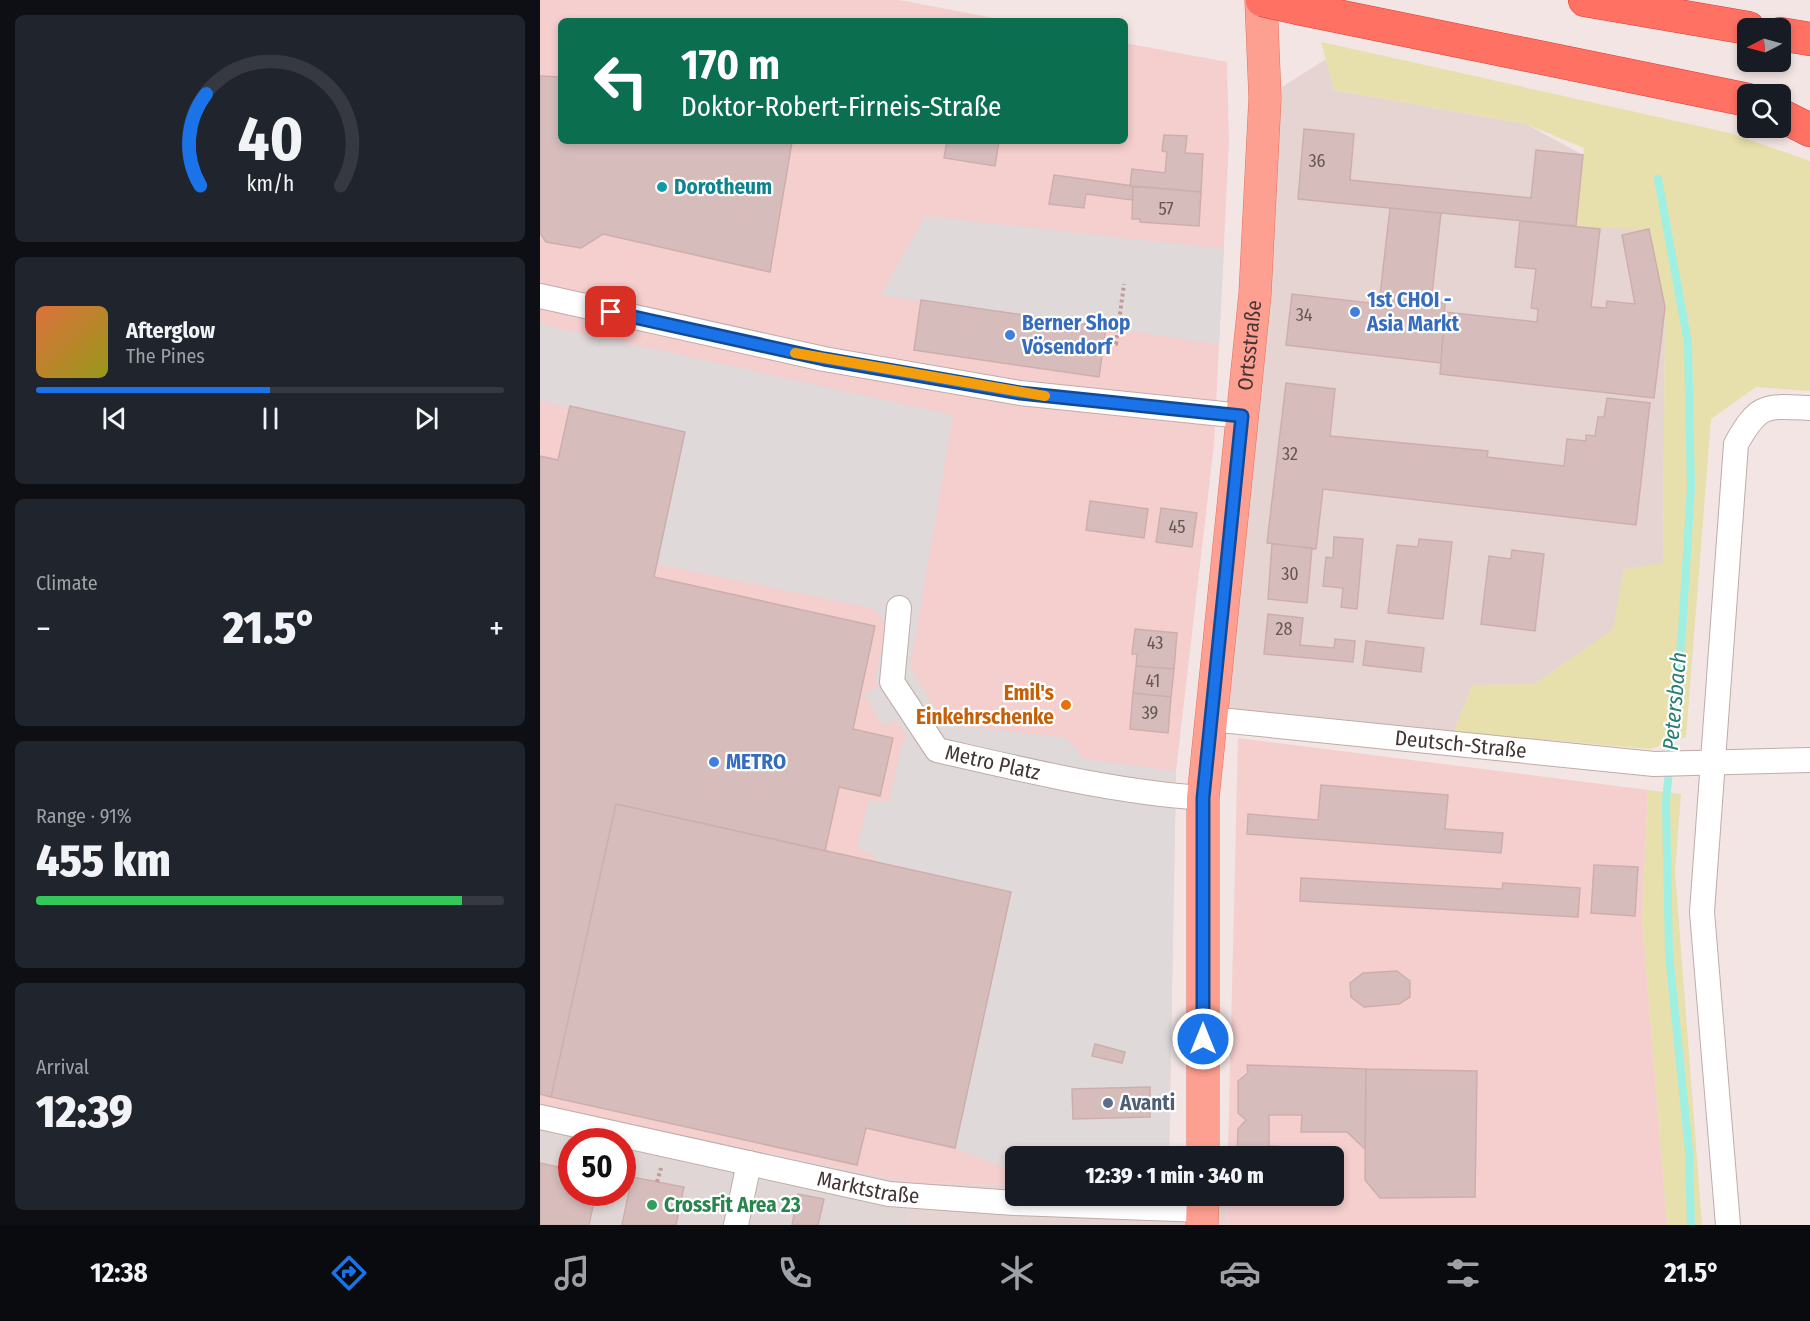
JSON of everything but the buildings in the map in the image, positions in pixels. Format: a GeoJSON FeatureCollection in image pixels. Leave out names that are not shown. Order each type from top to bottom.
{"type":"FeatureCollection","features":[{"type":"Feature","properties":{"kind":"highway"},"geometry":{"type":"LineString","coordinates":[[1261,0],[1737,98]]}},
{"type":"Feature","properties":{"kind":"highway"},"geometry":{"type":"LineString","coordinates":[[1585,0],[1737,26]]}},
{"type":"Feature","properties":{"kind":"highway"},"geometry":{"type":"LineString","coordinates":[[1791,36],[1810,39]]}},
{"type":"Feature","properties":{"kind":"highway"},"geometry":{"type":"LineString","coordinates":[[1791,105],[1810,108]]}},
{"type":"Feature","properties":{"kind":"highway"},"geometry":{"type":"LineString","coordinates":[[1791,120],[1810,130]]}},
{"type":"Feature","properties":{"kind":"main road","name":"Ortsstraße"},"geometry":{"type":"LineString","coordinates":[[1203,1146],[1203,798],[1242,416],[1262,186],[1265,98],[1261,0]]}},
{"type":"Feature","properties":{"kind":"street"},"geometry":{"type":"LineString","coordinates":[[540,296],[824,359],[1020,393],[1242,416]]}},
{"type":"Feature","properties":{"kind":"street"},"geometry":{"type":"LineString","coordinates":[[1728,1225],[1702,912],[1736,444],[1751,417],[1772,406],[1810,408]]}},
{"type":"Feature","properties":{"kind":"street","name":"Metro Platz"},"geometry":{"type":"LineString","coordinates":[[899,608],[892,682],[937,750],[1070,780],[1158,795],[1203,798]]}},
{"type":"Feature","properties":{"kind":"street","name":"Deutsch-Straße"},"geometry":{"type":"LineString","coordinates":[[1210,720],[1665,765],[1810,760]]}},
{"type":"Feature","properties":{"kind":"street","name":"Marktstraße"},"geometry":{"type":"LineString","coordinates":[[540,1117],[889,1194],[1014,1203],[1203,1210]]}},
{"type":"Feature","properties":{"kind":"street"},"geometry":{"type":"LineString","coordinates":[[736,1225],[749,1163]]}},
{"type":"Feature","properties":{"kind":"path"},"geometry":{"type":"LineString","coordinates":[[1104,342],[1116,344],[1124,284]]}},
{"type":"Feature","properties":{"kind":"path"},"geometry":{"type":"LineString","coordinates":[[657,1182],[661,1166]]}},
{"type":"Feature","properties":{"kind":"shaded area"},"geometry":{"type":"Polygon","coordinates":[[[540,0],[899,0],[994,18],[558,18],[558,144],[1128,144],[1128,44],[1227,62],[1229,142],[1214,444],[1176,771],[1169,1146],[1005,1146],[1005,1185],[912,1183],[540,1106],[540,0]]]}},
{"type":"Feature","properties":{"kind":"shaded area"},"geometry":{"type":"Polygon","coordinates":[[[1321,42],[1730,133],[1737,135],[1737,138],[1744,138],[1810,161],[1810,391],[1756,387],[1711,419],[1686,737],[1650,749],[1454,732],[1472,685],[1535,684],[1613,629],[1624,569],[1663,563],[1665,307],[1649,230],[1576,226],[1584,148],[1526,124],[1334,90],[1321,42]]]}},
{"type":"Feature","properties":{"kind":"shaded area"},"geometry":{"type":"Polygon","coordinates":[[[1326,59],[1334,90],[1526,124],[1583,155],[1576,226],[1649,229],[1665,307],[1663,563],[1624,570],[1614,629],[1535,684],[1472,685],[1454,732],[1210,719],[1265,98],[1326,59]]]}},
{"type":"Feature","properties":{"kind":"shaded area"},"geometry":{"type":"Polygon","coordinates":[[[925,216],[1224,249],[1219,344],[881,295],[925,216]]]}},
{"type":"Feature","properties":{"kind":"shaded area"},"geometry":{"type":"Polygon","coordinates":[[[540,324],[953,415],[910,667],[944,724],[1066,738],[1084,759],[1176,771],[1169,1146],[1005,1146],[1005,1168],[955,1148],[1011,893],[874,862],[875,855],[857,849],[869,800],[889,802],[902,746],[907,736],[896,720],[883,726],[864,694],[880,685],[875,680],[886,630],[884,619],[872,608],[657,564],[685,433],[540,401],[540,324]]]}},
{"type":"Feature","properties":{"kind":"shaded area"},"geometry":{"type":"Polygon","coordinates":[[[1238,738],[1648,790],[1642,919],[1667,1225],[1226,1225],[1227,1206],[1344,1206],[1344,1146],[1228,1146],[1238,738]]]}},
{"type":"Feature","properties":{"kind":"shaded area"},"geometry":{"type":"Polygon","coordinates":[[[1648,790],[1681,794],[1675,871],[1702,1225],[1667,1225],[1642,919],[1648,790]]]}},
{"type":"Feature","properties":{"kind":"shaded area"},"geometry":{"type":"Polygon","coordinates":[[[540,1106],[912,1183],[907,1225],[540,1225],[540,1106]]]}},
{"type":"Feature","properties":{"kind":"shaded area"},"geometry":{"type":"Polygon","coordinates":[[[912,1183],[1005,1185],[1005,1206],[1227,1206],[1226,1225],[907,1225],[912,1183]]]}},
{"type":"Feature","properties":{"kind":"waterway","name":"Petersbach"},"geometry":{"type":"LineString","coordinates":[[1658,179],[1688,343],[1691,488],[1682,632],[1666,802],[1669,954],[1689,1151],[1691,1225]]}},
{"type":"Feature","properties":{"kind":"slow traffic"},"geometry":{"type":"LineString","coordinates":[[795,353],[1045,396]]}},
{"type":"Feature","properties":{"kind":"place","name":"Dorotheum"},"geometry":{"type":"Point","coordinates":[662,187]}},
{"type":"Feature","properties":{"kind":"place","name":"1st CHOI - Asia Markt"},"geometry":{"type":"Point","coordinates":[1355,312]}},
{"type":"Feature","properties":{"kind":"place","name":"Berner Shop Vösendorf"},"geometry":{"type":"Point","coordinates":[1010,335]}},
{"type":"Feature","properties":{"kind":"place","name":"Emil's Einkehrschenke"},"geometry":{"type":"Point","coordinates":[1066,705]}},
{"type":"Feature","properties":{"kind":"place","name":"METRO"},"geometry":{"type":"Point","coordinates":[714,762]}},
{"type":"Feature","properties":{"kind":"place","name":"Avanti"},"geometry":{"type":"Point","coordinates":[1108,1103]}},
{"type":"Feature","properties":{"kind":"place","name":"CrossFit Area 23"},"geometry":{"type":"Point","coordinates":[652,1205]}},
{"type":"Feature","properties":{"kind":"route"},"geometry":{"type":"LineString","coordinates":[[611,312],[824,359],[1020,393],[1242,416],[1203,798],[1203,1039]]}}]}
